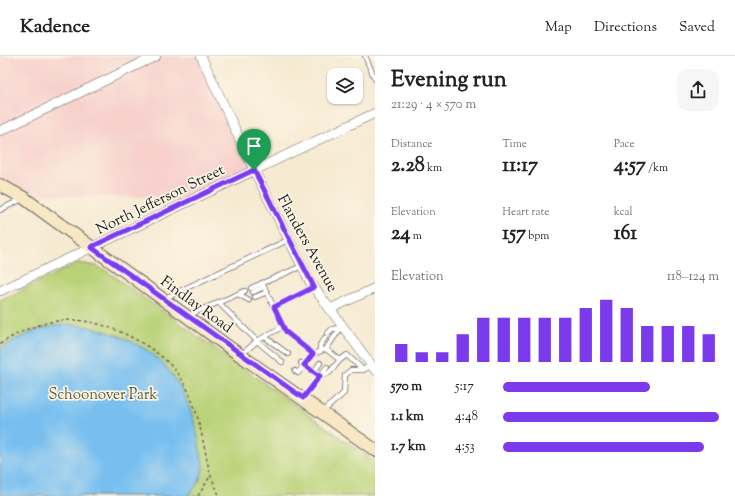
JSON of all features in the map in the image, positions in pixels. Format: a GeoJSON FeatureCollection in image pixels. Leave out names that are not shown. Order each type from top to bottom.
{"type":"FeatureCollection","features":[{"type":"Feature","properties":{"kind":"main road","name":"Findlay Road"},"geometry":{"type":"LineString","coordinates":[[0,185],[24,198],[375,450]]}},
{"type":"Feature","properties":{"kind":"street"},"geometry":{"type":"LineString","coordinates":[[0,130],[156,56]]}},
{"type":"Feature","properties":{"kind":"street","name":"Flanders Avenue"},"geometry":{"type":"LineString","coordinates":[[200,56],[254,170],[302,266],[314,287],[341,327],[373,367]]}},
{"type":"Feature","properties":{"kind":"street","name":"North Jefferson Street"},"geometry":{"type":"LineString","coordinates":[[0,291],[375,113]]}},
{"type":"Feature","properties":{"kind":"street"},"geometry":{"type":"LineString","coordinates":[[330,309],[375,288]]}},
{"type":"Feature","properties":{"kind":"lane"},"geometry":{"type":"LineString","coordinates":[[365,56],[375,79]]}},
{"type":"Feature","properties":{"kind":"lane"},"geometry":{"type":"LineString","coordinates":[[0,210],[24,198]]}},
{"type":"Feature","properties":{"kind":"lane"},"geometry":{"type":"LineString","coordinates":[[163,299],[288,240]]}},
{"type":"Feature","properties":{"kind":"lane"},"geometry":{"type":"LineString","coordinates":[[264,288],[253,292],[264,288],[302,266]]}},
{"type":"Feature","properties":{"kind":"lane"},"geometry":{"type":"LineString","coordinates":[[274,307],[314,287]]}},
{"type":"Feature","properties":{"kind":"lane"},"geometry":{"type":"LineString","coordinates":[[264,288],[282,327],[313,354]]}},
{"type":"Feature","properties":{"kind":"lane"},"geometry":{"type":"LineString","coordinates":[[187,316],[238,294],[245,294],[249,300]]}},
{"type":"Feature","properties":{"kind":"lane"},"geometry":{"type":"LineString","coordinates":[[218,302],[257,341],[282,362]]}},
{"type":"Feature","properties":{"kind":"lane"},"geometry":{"type":"LineString","coordinates":[[241,355],[257,341],[282,327]]}},
{"type":"Feature","properties":{"kind":"lane"},"geometry":{"type":"LineString","coordinates":[[320,351],[320,345],[332,329],[341,327]]}},
{"type":"Feature","properties":{"kind":"lane"},"geometry":{"type":"LineString","coordinates":[[327,352],[341,327]]}},
{"type":"Feature","properties":{"kind":"lane"},"geometry":{"type":"LineString","coordinates":[[265,337],[288,354]]}},
{"type":"Feature","properties":{"kind":"lane"},"geometry":{"type":"LineString","coordinates":[[295,371],[298,373],[302,364],[313,354],[320,351],[327,352],[334,358],[340,360]]}},
{"type":"Feature","properties":{"kind":"lane"},"geometry":{"type":"LineString","coordinates":[[320,376],[329,373],[340,360],[347,355],[363,370]]}},
{"type":"Feature","properties":{"kind":"lane"},"geometry":{"type":"LineString","coordinates":[[314,372],[320,363]]}},
{"type":"Feature","properties":{"kind":"lane"},"geometry":{"type":"LineString","coordinates":[[302,364],[320,376]]}},
{"type":"Feature","properties":{"kind":"lane"},"geometry":{"type":"LineString","coordinates":[[303,398],[327,367]]}},
{"type":"Feature","properties":{"kind":"lane"},"geometry":{"type":"LineString","coordinates":[[322,412],[344,394],[345,375],[351,370],[363,370],[373,367]]}},
{"type":"Feature","properties":{"kind":"path"},"geometry":{"type":"LineString","coordinates":[[0,344],[13,335],[32,327],[50,322],[87,320],[106,325],[129,335],[154,350],[169,363],[181,378],[193,402],[201,429],[211,475],[220,496]]}},
{"type":"Feature","properties":{"kind":"path"},"geometry":{"type":"LineString","coordinates":[[198,496],[211,475]]}},
{"type":"Feature","properties":{"kind":"shaded area"},"geometry":{"type":"Polygon","coordinates":[[[0,56],[201,56],[254,170],[193,198],[26,195],[0,177],[0,56]]]}},
{"type":"Feature","properties":{"kind":"green space","name":"Schoonover Park"},"geometry":{"type":"Polygon","coordinates":[[[78,263],[97,266],[108,272],[375,462],[375,496],[0,496],[0,300],[78,263]]]}},
{"type":"Feature","properties":{"kind":"water"},"geometry":{"type":"Polygon","coordinates":[[[68,324],[100,329],[130,341],[148,351],[159,360],[177,382],[190,408],[198,436],[203,465],[200,479],[187,496],[0,496],[0,350],[15,340],[32,332],[68,324]]]}},
{"type":"Feature","properties":{"kind":"route"},"geometry":{"type":"LineString","coordinates":[[254,170],[288,240],[314,287],[274,307],[282,327],[286,332],[313,354],[304,365],[320,376],[303,398],[230,348],[91,247],[254,170]]}}]}
